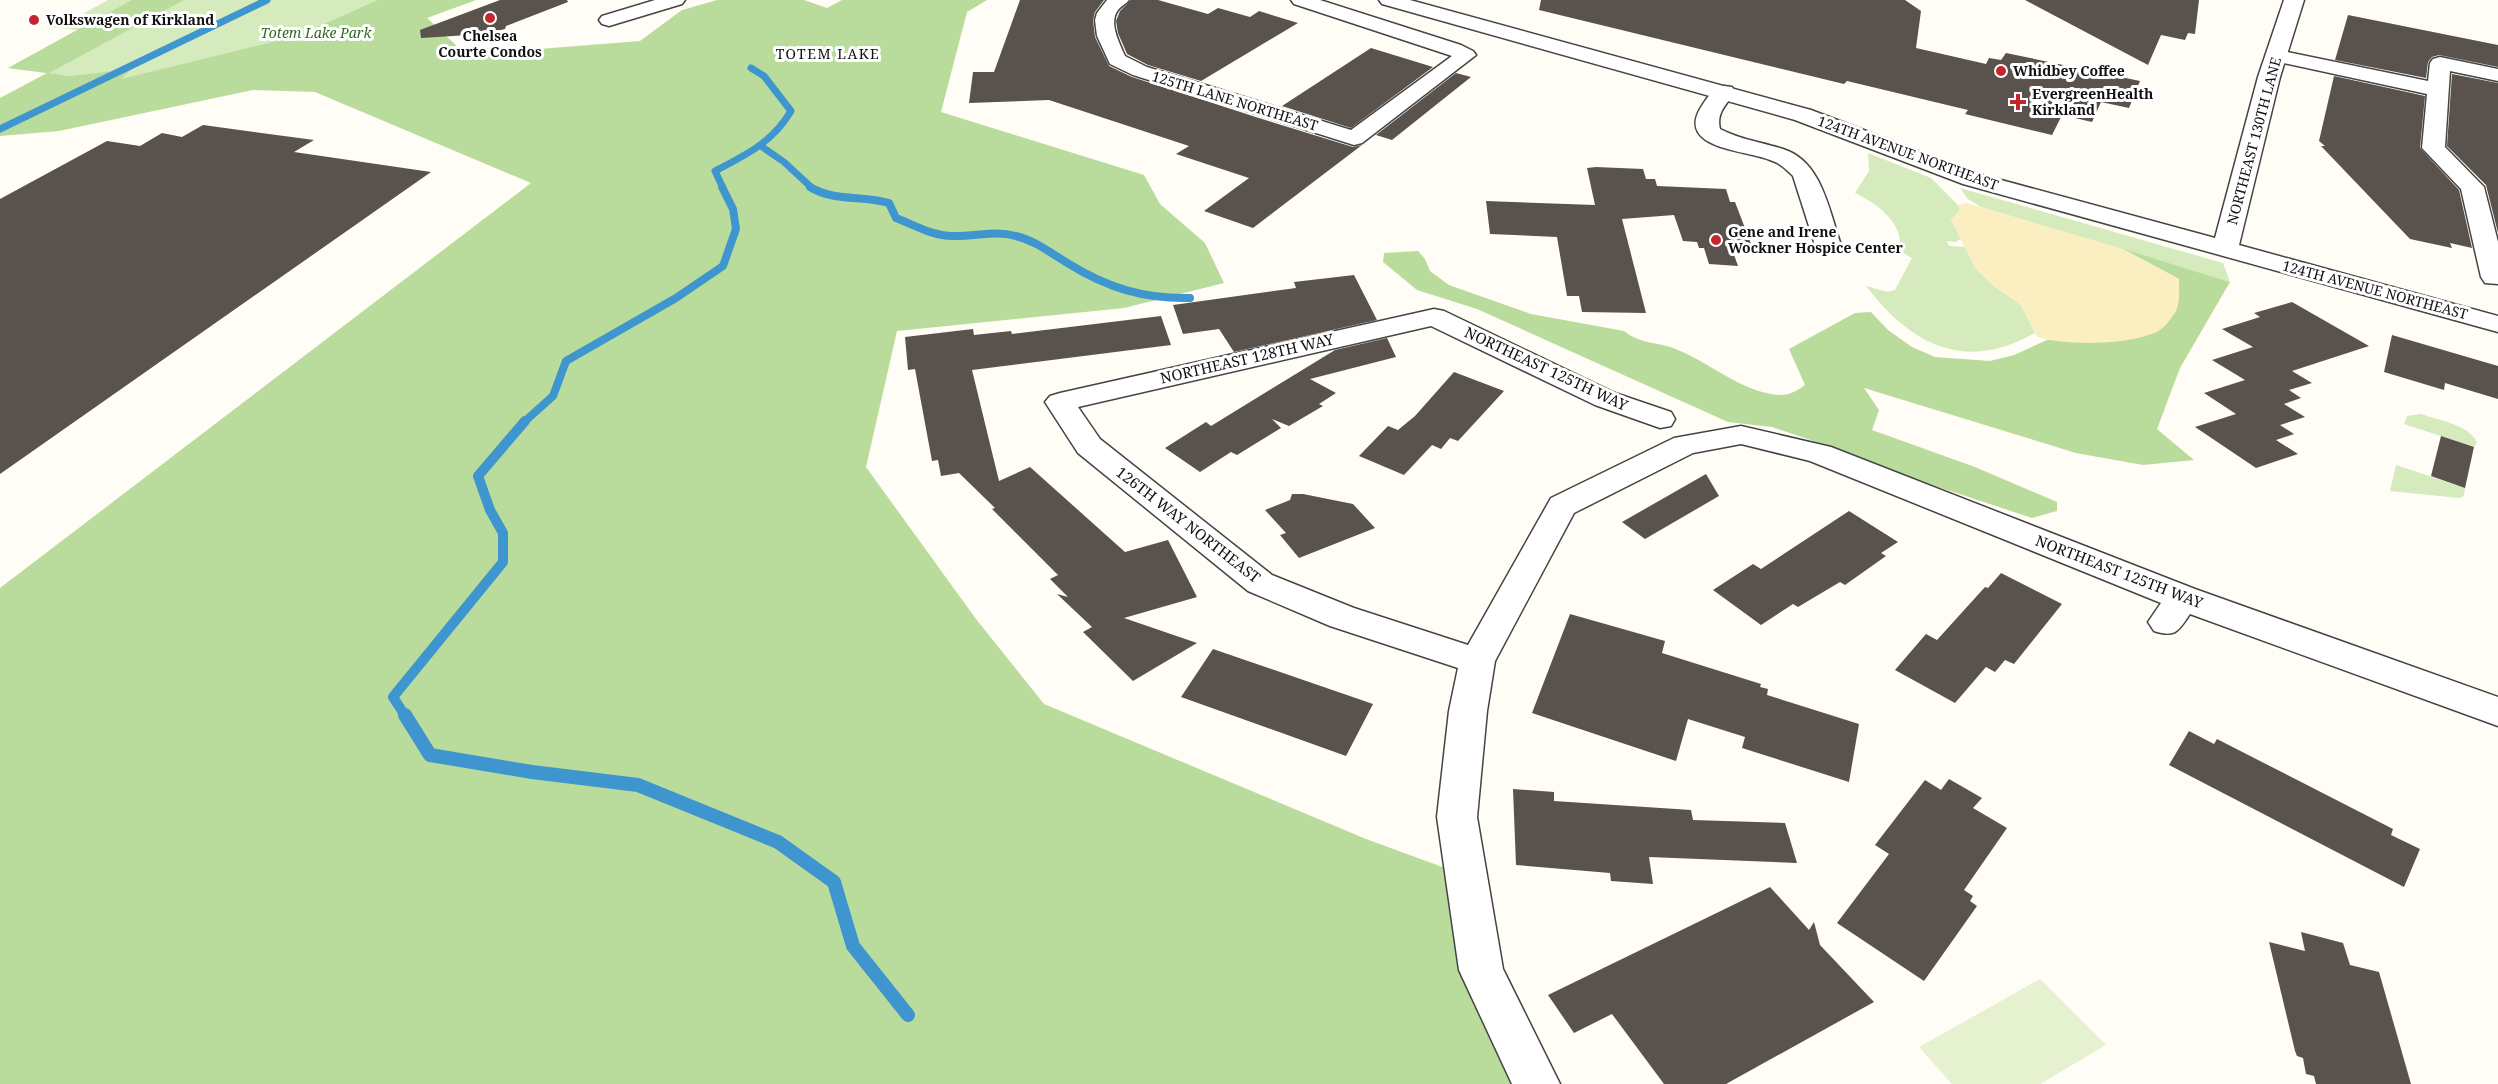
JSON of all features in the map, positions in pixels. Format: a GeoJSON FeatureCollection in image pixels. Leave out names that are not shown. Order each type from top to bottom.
{"type":"FeatureCollection","features":[{"type":"Feature","properties":{"kind":"street"},"geometry":{"type":"LineString","coordinates":[[609,20],[675,0]]}},
{"type":"Feature","properties":{"kind":"street","name":"125TH LANE NORTHEAST"},"geometry":{"type":"LineString","coordinates":[[1119,0],[1114,3],[1104,18],[1105,33],[1117,60],[1140,71],[1354,138],[1466,55],[1454,49],[1302,0]]}},
{"type":"Feature","properties":{"kind":"street","name":"124TH AVENUE NORTHEAST"},"geometry":{"type":"LineString","coordinates":[[1389,0],[1803,115],[1971,179],[2498,324]]}},
{"type":"Feature","properties":{"kind":"street","name":"NORTHEAST 130TH LANE"},"geometry":{"type":"LineString","coordinates":[[2225,249],[2269,77],[2294,0]]}},
{"type":"Feature","properties":{"kind":"street"},"geometry":{"type":"LineString","coordinates":[[2277,56],[2438,90]]}},
{"type":"Feature","properties":{"kind":"street"},"geometry":{"type":"LineString","coordinates":[[2494,277],[2472,187],[2433,148],[2440,63],[2498,75]]}},
{"type":"Feature","properties":{"kind":"street"},"geometry":{"type":"LineString","coordinates":[[1724,92],[1710,108],[1706,122],[1710,133],[1731,144],[1777,154],[1794,163],[1804,175],[1828,244]]}},
{"type":"Feature","properties":{"kind":"street","name":"NORTHEAST 128TH WAY"},"geometry":{"type":"LineString","coordinates":[[1060,402],[1434,317]]}},
{"type":"Feature","properties":{"kind":"street","name":"NORTHEAST 125TH WAY"},"geometry":{"type":"LineString","coordinates":[[1434,317],[1605,399],[1660,419]]}},
{"type":"Feature","properties":{"kind":"street","name":"126TH WAY NORTHEAST"},"geometry":{"type":"LineString","coordinates":[[1060,402],[1089,446],[1260,583],[1342,617],[1477,661]]}},
{"type":"Feature","properties":{"kind":"street","name":"NORTHEAST 125TH WAY"},"geometry":{"type":"LineString","coordinates":[[1477,661],[1562,506],[1685,446],[1741,435],[1820,454],[2174,610],[2498,711]]}},
{"type":"Feature","properties":{"kind":"street"},"geometry":{"type":"LineString","coordinates":[[1789,473],[1820,454]]}},
{"type":"Feature","properties":{"kind":"street"},"geometry":{"type":"LineString","coordinates":[[1477,661],[1468,711],[1457,817],[1481,970],[1516,1045],[1538,1084]]}},
{"type":"Feature","properties":{"kind":"green space","name":"Totem Lake Park"},"geometry":{"type":"Polygon","coordinates":[[[108,0],[476,0],[427,17],[234,52],[119,80],[131,70],[70,76],[8,68],[77,30],[51,27],[77,17],[108,0]]]}},
{"type":"Feature","properties":{"kind":"green space"},"geometry":{"type":"Polygon","coordinates":[[[132,0],[184,0],[49,73],[70,76],[132,69],[121,79],[297,36],[378,0],[476,0],[427,18],[459,48],[539,49],[640,41],[682,10],[717,0],[804,0],[827,8],[842,0],[987,0],[967,12],[941,112],[1144,175],[1160,204],[1205,243],[1224,283],[1124,308],[897,331],[866,467],[976,619],[1044,704],[1366,839],[1467,876],[1537,1084],[0,1084],[0,588],[531,183],[315,92],[253,90],[59,131],[0,136],[0,98],[47,73],[8,68],[132,0]]]}},
{"type":"Feature","properties":{"kind":"green space"},"geometry":{"type":"Polygon","coordinates":[[[1868,153],[1931,178],[1958,205],[1960,210],[1951,220],[1961,239],[1955,242],[1947,241],[1949,246],[1965,247],[1976,269],[1994,286],[2021,305],[2035,333],[2009,345],[1985,351],[1963,351],[1941,347],[1921,337],[1883,307],[1866,286],[1888,292],[1895,290],[1912,258],[1900,251],[1898,232],[1888,216],[1855,193],[1869,171],[1868,153]]]}},
{"type":"Feature","properties":{"kind":"green space"},"geometry":{"type":"Polygon","coordinates":[[[1960,188],[2223,263],[2230,282],[1981,207],[1968,199],[1960,188]]]}},
{"type":"Feature","properties":{"kind":"green space"},"geometry":{"type":"Polygon","coordinates":[[[2123,249],[2230,282],[2180,368],[2157,429],[2194,460],[2143,465],[2076,453],[1864,388],[1879,410],[1872,430],[1975,467],[2057,502],[2057,511],[2032,518],[1902,475],[1843,451],[1772,427],[1728,422],[1477,309],[1417,290],[1383,262],[1384,253],[1418,251],[1425,259],[1430,271],[1449,285],[1531,314],[1624,331],[1640,340],[1680,351],[1745,386],[1771,394],[1785,395],[1805,385],[1789,349],[1855,313],[1871,312],[1888,330],[1912,347],[1935,357],[1990,361],[2014,355],[2047,340],[2092,341],[2179,279],[2123,249]]]}},
{"type":"Feature","properties":{"kind":"green space"},"geometry":{"type":"Polygon","coordinates":[[[2421,414],[2461,427],[2474,437],[2477,443],[2474,447],[2404,424],[2407,416],[2421,414]]]}},
{"type":"Feature","properties":{"kind":"green space"},"geometry":{"type":"Polygon","coordinates":[[[2396,465],[2465,488],[2464,496],[2459,498],[2390,491],[2396,465]]]}},
{"type":"Feature","properties":{"kind":"green space"},"geometry":{"type":"Polygon","coordinates":[[[2040,979],[2106,1045],[2040,1084],[1952,1084],[1919,1047],[2040,979]]]}},
{"type":"Feature","properties":{"kind":"sand"},"geometry":{"type":"Polygon","coordinates":[[[1967,203],[2123,249],[2179,279],[2179,300],[2176,311],[2159,331],[2130,340],[2081,343],[2037,337],[2021,305],[1994,286],[1976,269],[1951,220],[1960,210],[1958,205],[1967,203]]]}},
{"type":"Feature","properties":{"kind":"building","name":"Chelsea Courte Condos"},"geometry":{"type":"Polygon","coordinates":[[[500,0],[567,0],[568,2],[506,26],[505,29],[485,34],[421,38],[420,30],[500,0]]]}},
{"type":"Feature","properties":{"kind":"building"},"geometry":{"type":"Polygon","coordinates":[[[1020,0],[1104,0],[1095,12],[1093,20],[1095,37],[1109,66],[1132,77],[1262,119],[1353,147],[1362,145],[1253,228],[1204,211],[1249,178],[1176,154],[1189,146],[1049,100],[969,103],[973,72],[994,72],[1020,0]]]}},
{"type":"Feature","properties":{"kind":"building"},"geometry":{"type":"Polygon","coordinates":[[[1131,0],[1158,0],[1208,14],[1218,8],[1250,17],[1259,11],[1298,23],[1201,81],[1148,65],[1127,54],[1118,33],[1116,21],[1120,11],[1131,0]]]}},
{"type":"Feature","properties":{"kind":"building"},"geometry":{"type":"Polygon","coordinates":[[[1541,0],[1905,0],[1921,11],[1916,48],[1986,64],[1989,58],[2001,60],[2006,53],[2140,81],[2129,108],[2101,102],[2092,122],[2062,115],[2052,135],[1965,114],[1968,110],[1847,81],[1844,84],[1539,10],[1541,0]]]}},
{"type":"Feature","properties":{"kind":"building"},"geometry":{"type":"Polygon","coordinates":[[[2025,0],[2199,0],[2195,34],[2188,33],[2185,40],[2161,35],[2148,65],[2025,0]]]}},
{"type":"Feature","properties":{"kind":"building"},"geometry":{"type":"Polygon","coordinates":[[[2348,15],[2498,45],[2498,67],[2439,55],[2432,57],[2428,62],[2426,78],[2335,60],[2348,15]]]}},
{"type":"Feature","properties":{"kind":"building"},"geometry":{"type":"Polygon","coordinates":[[[1371,48],[1433,67],[1351,128],[1282,106],[1371,48]]]}},
{"type":"Feature","properties":{"kind":"building"},"geometry":{"type":"Polygon","coordinates":[[[1456,73],[1471,77],[1392,140],[1376,135],[1456,73]]]}},
{"type":"Feature","properties":{"kind":"building"},"geometry":{"type":"Polygon","coordinates":[[[2452,74],[2498,83],[2498,233],[2486,185],[2447,146],[2452,74]]]}},
{"type":"Feature","properties":{"kind":"building"},"geometry":{"type":"Polygon","coordinates":[[[2334,76],[2425,96],[2420,148],[2459,190],[2472,248],[2450,243],[2452,248],[2410,239],[2321,146],[2325,146],[2319,141],[2334,76]]]}},
{"type":"Feature","properties":{"kind":"building"},"geometry":{"type":"Polygon","coordinates":[[[203,125],[314,140],[294,152],[431,172],[0,474],[0,199],[107,141],[140,146],[162,133],[182,137],[203,125]]]}},
{"type":"Feature","properties":{"kind":"building","name":"Gene and Irene Wockner Hospice Center"},"geometry":{"type":"Polygon","coordinates":[[[1587,168],[1643,169],[1646,179],[1655,179],[1657,186],[1726,189],[1730,202],[1735,202],[1753,249],[1732,249],[1738,266],[1709,264],[1704,248],[1699,248],[1697,242],[1683,241],[1674,215],[1622,219],[1646,313],[1582,312],[1579,296],[1567,296],[1557,237],[1490,234],[1486,201],[1595,205],[1587,168]]]}},
{"type":"Feature","properties":{"kind":"building"},"geometry":{"type":"Polygon","coordinates":[[[1354,275],[1377,320],[1234,352],[1219,329],[1183,334],[1173,305],[1296,288],[1294,282],[1354,275]]]}},
{"type":"Feature","properties":{"kind":"building"},"geometry":{"type":"Polygon","coordinates":[[[2292,302],[2369,346],[2292,371],[2312,383],[2289,390],[2301,398],[2284,404],[2305,417],[2280,425],[2294,434],[2276,440],[2298,454],[2256,468],[2195,427],[2236,414],[2204,393],[2245,380],[2212,360],[2253,347],[2222,329],[2260,317],[2254,313],[2292,302]]]}},
{"type":"Feature","properties":{"kind":"building"},"geometry":{"type":"Polygon","coordinates":[[[1161,316],[1171,345],[972,370],[999,481],[1030,467],[1125,552],[1168,540],[1197,597],[1124,618],[1197,643],[1133,681],[1083,632],[1092,627],[1057,594],[1068,597],[1050,579],[1058,575],[959,473],[941,476],[938,460],[932,461],[915,369],[908,370],[905,337],[973,329],[974,335],[1011,331],[1012,334],[1161,316]]]}},
{"type":"Feature","properties":{"kind":"building"},"geometry":{"type":"Polygon","coordinates":[[[2392,335],[2498,366],[2498,399],[2445,383],[2444,390],[2384,372],[2392,335]]]}},
{"type":"Feature","properties":{"kind":"building"},"geometry":{"type":"Polygon","coordinates":[[[1387,338],[1396,357],[1310,379],[1336,393],[1319,404],[1323,406],[1289,426],[1272,419],[1281,428],[1237,455],[1231,452],[1200,472],[1165,448],[1206,422],[1211,426],[1335,350],[1387,338]]]}},
{"type":"Feature","properties":{"kind":"building"},"geometry":{"type":"Polygon","coordinates":[[[1454,372],[1504,391],[1458,441],[1450,438],[1441,449],[1432,445],[1404,475],[1359,456],[1388,426],[1398,430],[1415,416],[1454,372]]]}},
{"type":"Feature","properties":{"kind":"building"},"geometry":{"type":"Polygon","coordinates":[[[2441,436],[2474,447],[2465,488],[2431,476],[2441,436]]]}},
{"type":"Feature","properties":{"kind":"building"},"geometry":{"type":"Polygon","coordinates":[[[1706,474],[1719,496],[1645,539],[1622,522],[1706,474]]]}},
{"type":"Feature","properties":{"kind":"building"},"geometry":{"type":"Polygon","coordinates":[[[1292,494],[1353,504],[1375,528],[1299,558],[1280,535],[1286,533],[1265,510],[1290,500],[1292,494]]]}},
{"type":"Feature","properties":{"kind":"building"},"geometry":{"type":"Polygon","coordinates":[[[1849,511],[1898,542],[1881,553],[1886,556],[1845,585],[1840,582],[1798,607],[1793,604],[1761,625],[1713,590],[1753,564],[1761,569],[1849,511]]]}},
{"type":"Feature","properties":{"kind":"building"},"geometry":{"type":"Polygon","coordinates":[[[2001,573],[2062,604],[2014,664],[2005,660],[1995,672],[1986,667],[1955,703],[1895,670],[1926,634],[1937,640],[1985,587],[1988,588],[2001,573]]]}},
{"type":"Feature","properties":{"kind":"building"},"geometry":{"type":"Polygon","coordinates":[[[1570,614],[1665,641],[1662,653],[1761,684],[1760,687],[1768,689],[1767,695],[1859,724],[1849,782],[1742,748],[1745,737],[1688,719],[1676,761],[1532,713],[1570,614]]]}},
{"type":"Feature","properties":{"kind":"building"},"geometry":{"type":"Polygon","coordinates":[[[1213,649],[1373,704],[1346,756],[1181,697],[1213,649]]]}},
{"type":"Feature","properties":{"kind":"building"},"geometry":{"type":"Polygon","coordinates":[[[2189,731],[2214,744],[2217,739],[2393,829],[2391,835],[2420,849],[2404,887],[2169,765],[2189,731]]]}},
{"type":"Feature","properties":{"kind":"building"},"geometry":{"type":"Polygon","coordinates":[[[1949,779],[1982,798],[1973,808],[2007,828],[1964,890],[1973,896],[1970,901],[1977,906],[1924,981],[1837,923],[1889,854],[1875,845],[1925,780],[1941,790],[1949,779]]]}},
{"type":"Feature","properties":{"kind":"building"},"geometry":{"type":"Polygon","coordinates":[[[1513,789],[1554,792],[1554,801],[1691,810],[1693,820],[1785,823],[1797,863],[1649,857],[1653,884],[1611,881],[1610,873],[1516,865],[1513,789]]]}},
{"type":"Feature","properties":{"kind":"building"},"geometry":{"type":"Polygon","coordinates":[[[1770,887],[1809,930],[1814,922],[1820,945],[1874,1002],[1726,1084],[1664,1084],[1612,1014],[1574,1033],[1548,995],[1770,887]]]}},
{"type":"Feature","properties":{"kind":"building"},"geometry":{"type":"Polygon","coordinates":[[[2301,932],[2343,943],[2350,965],[2379,972],[2411,1084],[2316,1084],[2314,1076],[2306,1074],[2303,1058],[2297,1056],[2295,1051],[2269,942],[2305,951],[2301,932]]]}},
{"type":"Feature","properties":{"kind":"waterway"},"geometry":{"type":"LineString","coordinates":[[0,129],[267,0]]}},
{"type":"Feature","properties":{"kind":"waterway"},"geometry":{"type":"LineString","coordinates":[[723,188],[715,171],[758,147],[776,131],[791,111],[764,76],[751,68]]}},
{"type":"Feature","properties":{"kind":"waterway"},"geometry":{"type":"LineString","coordinates":[[761,146],[784,162],[812,188]]}},
{"type":"Feature","properties":{"kind":"waterway"},"geometry":{"type":"LineString","coordinates":[[524,422],[553,396],[566,361],[676,298],[723,266],[736,229],[733,209],[722,187]]}},
{"type":"Feature","properties":{"kind":"waterway"},"geometry":{"type":"LineString","coordinates":[[810,187],[829,195],[889,203],[896,218],[945,236],[1008,234],[1023,238],[1112,286],[1142,294],[1190,298]]}},
{"type":"Feature","properties":{"kind":"waterway"},"geometry":{"type":"LineString","coordinates":[[406,717],[393,697],[503,562],[503,533],[490,510],[478,476],[524,422]]}},
{"type":"Feature","properties":{"kind":"waterway"},"geometry":{"type":"LineString","coordinates":[[405,715],[430,755],[532,772],[638,785],[778,842],[834,882],[853,946],[908,1015]]}},
{"type":"Feature","properties":{"kind":"place","name":"Chelsea Courte Condos"},"geometry":{"type":"Point","coordinates":[490,18]}},
{"type":"Feature","properties":{"kind":"place","name":"Volkswagen of Kirkland"},"geometry":{"type":"Point","coordinates":[34,20]}},
{"type":"Feature","properties":{"kind":"place","name":"Whidbey Coffee"},"geometry":{"type":"Point","coordinates":[2001,71]}},
{"type":"Feature","properties":{"kind":"place","name":"EvergreenHealth Kirkland"},"geometry":{"type":"Point","coordinates":[2018,102]}},
{"type":"Feature","properties":{"kind":"place","name":"Gene and Irene Wockner Hospice Center"},"geometry":{"type":"Point","coordinates":[1716,240]}},
{"type":"Feature","properties":{"kind":"district","name":"TOTEM LAKE"},"geometry":{"type":"Point","coordinates":[828,54]}}]}
